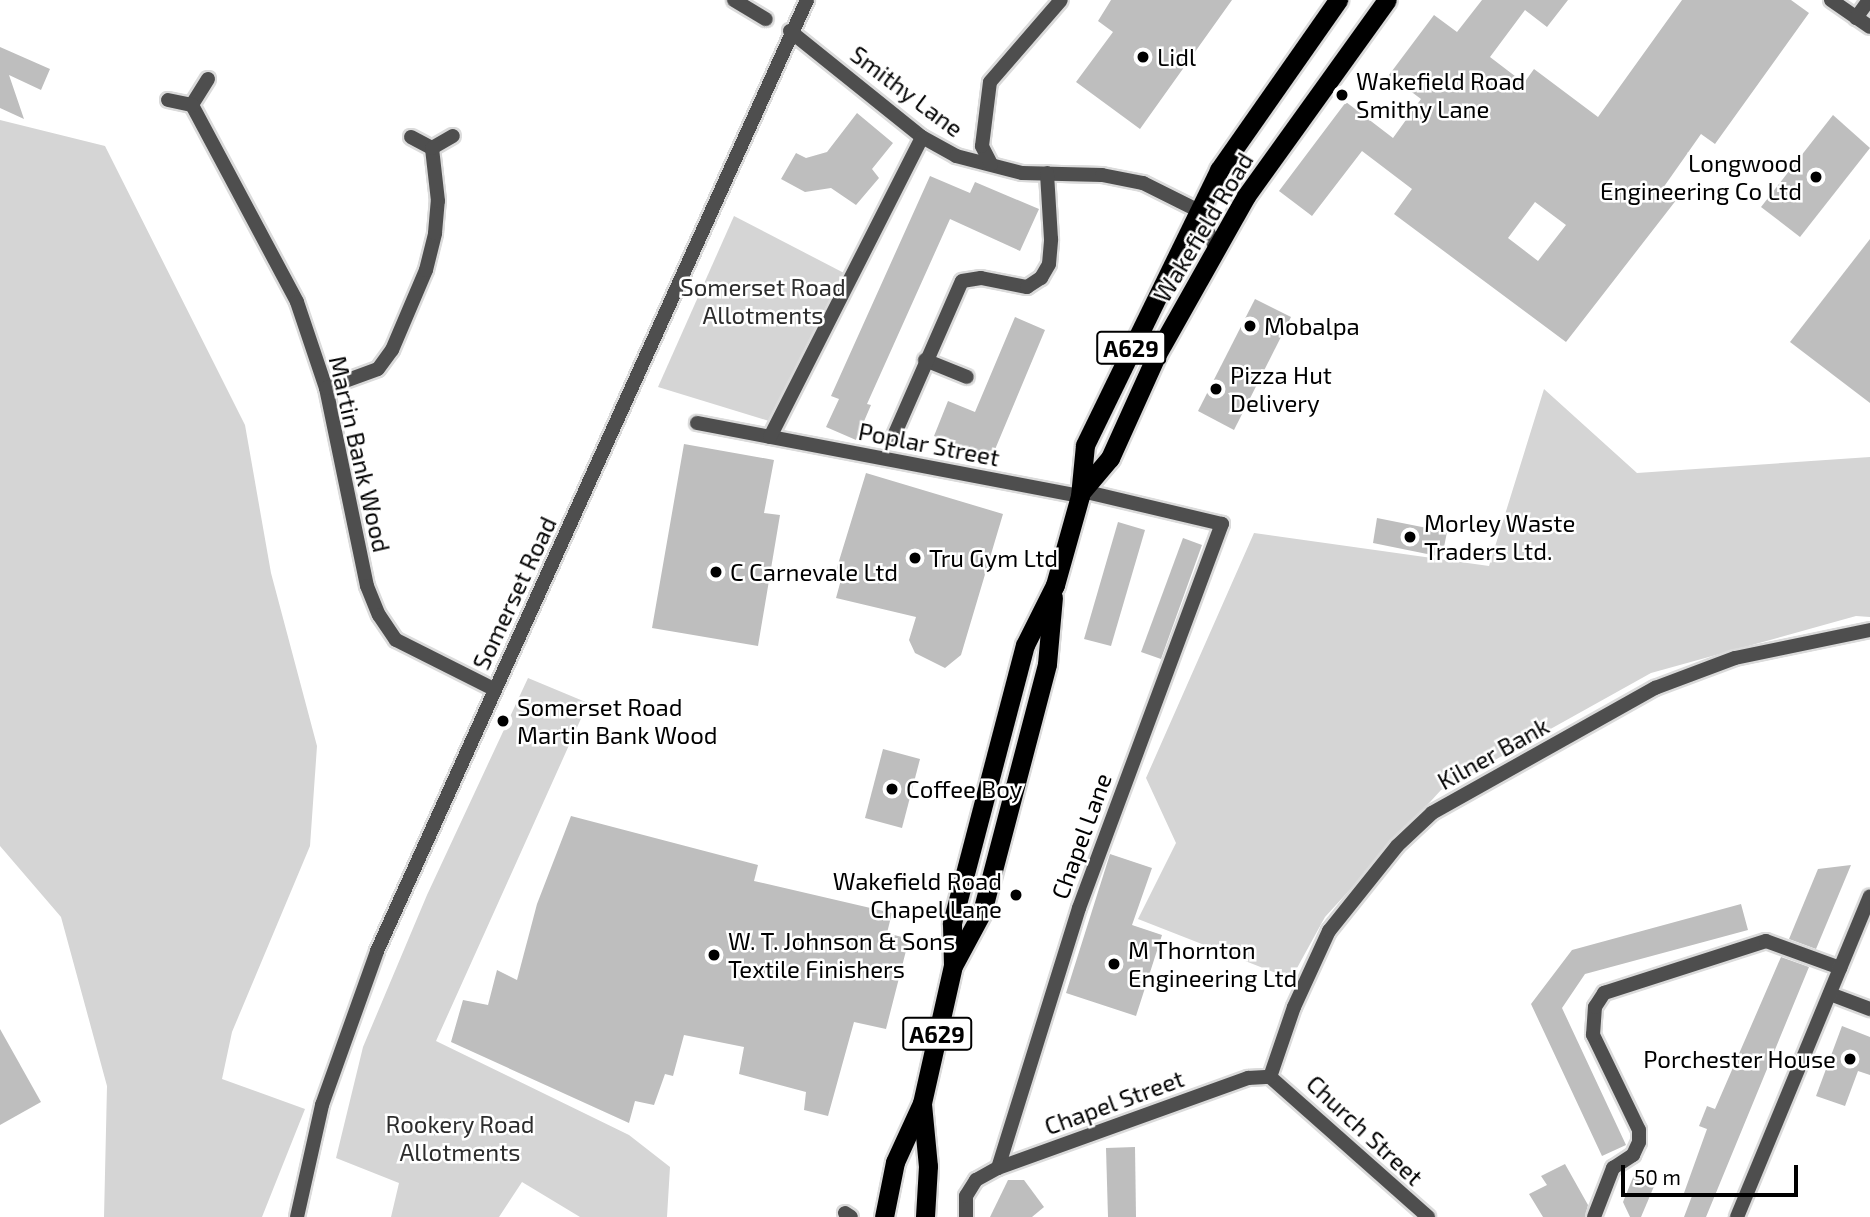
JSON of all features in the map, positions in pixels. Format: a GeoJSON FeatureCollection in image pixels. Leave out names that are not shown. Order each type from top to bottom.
{"type":"FeatureCollection","features":[{"type":"Feature","properties":{"kind":"highway","name":"Wakefield Road"},"geometry":{"type":"LineString","coordinates":[[884,1217],[895,1162],[922,1103],[953,965],[982,912],[1047,664],[1055,586],[1081,493],[1085,445],[1197,210],[1252,120],[1338,0]]}},
{"type":"Feature","properties":{"kind":"highway","name":"Wakefield Road"},"geometry":{"type":"LineString","coordinates":[[1081,493],[1110,458],[1157,354],[1216,248],[1298,121],[1387,0]]}},
{"type":"Feature","properties":{"kind":"highway","name":"Wakefield Road"},"geometry":{"type":"LineString","coordinates":[[922,1103],[928,1166],[924,1215]]}},
{"type":"Feature","properties":{"kind":"street"},"geometry":{"type":"LineString","coordinates":[[734,0],[766,19]]}},
{"type":"Feature","properties":{"kind":"street","name":"Somerset Road"},"geometry":{"type":"LineString","coordinates":[[297,1217],[322,1105],[377,951],[790,31],[807,0]]}},
{"type":"Feature","properties":{"kind":"street"},"geometry":{"type":"LineString","coordinates":[[991,164],[982,146],[990,82],[1061,0]]}},
{"type":"Feature","properties":{"kind":"street"},"geometry":{"type":"LineString","coordinates":[[1831,0],[1870,27]]}},
{"type":"Feature","properties":{"kind":"street"},"geometry":{"type":"LineString","coordinates":[[1856,18],[1869,0]]}},
{"type":"Feature","properties":{"kind":"street","name":"Smithy Lane"},"geometry":{"type":"LineString","coordinates":[[790,31],[922,137],[956,156],[991,164],[1002,170],[1143,183],[1197,210]]}},
{"type":"Feature","properties":{"kind":"street"},"geometry":{"type":"LineString","coordinates":[[168,100],[192,105],[208,79]]}},
{"type":"Feature","properties":{"kind":"street","name":"Martin Bank Wood"},"geometry":{"type":"LineString","coordinates":[[192,105],[297,302],[326,388],[367,586],[379,615],[396,640],[494,690]]}},
{"type":"Feature","properties":{"kind":"street"},"geometry":{"type":"LineString","coordinates":[[432,148],[453,136]]}},
{"type":"Feature","properties":{"kind":"street"},"geometry":{"type":"LineString","coordinates":[[411,137],[432,148]]}},
{"type":"Feature","properties":{"kind":"street"},"geometry":{"type":"LineString","coordinates":[[770,437],[922,137]]}},
{"type":"Feature","properties":{"kind":"street"},"geometry":{"type":"LineString","coordinates":[[326,388],[378,369],[392,351],[426,270],[435,233],[438,201],[432,148]]}},
{"type":"Feature","properties":{"kind":"street"},"geometry":{"type":"LineString","coordinates":[[893,438],[962,281],[981,278],[1027,287],[1041,278],[1049,264],[1051,239],[1047,173]]}},
{"type":"Feature","properties":{"kind":"street"},"geometry":{"type":"LineString","coordinates":[[1197,210],[1216,248]]}},
{"type":"Feature","properties":{"kind":"street"},"geometry":{"type":"LineString","coordinates":[[925,360],[967,377]]}},
{"type":"Feature","properties":{"kind":"street","name":"Poplar Street"},"geometry":{"type":"LineString","coordinates":[[696,424],[1081,493],[1222,524]]}},
{"type":"Feature","properties":{"kind":"street","name":"Chapel Lane"},"geometry":{"type":"LineString","coordinates":[[998,1168],[1079,908],[1222,524]]}},
{"type":"Feature","properties":{"kind":"street","name":"Kilner Bank"},"geometry":{"type":"LineString","coordinates":[[1270,1077],[1294,1007],[1329,930],[1396,846],[1432,813],[1655,688],[1735,658],[1870,630]]}},
{"type":"Feature","properties":{"kind":"street"},"geometry":{"type":"LineString","coordinates":[[1737,1217],[1870,896]]}},
{"type":"Feature","properties":{"kind":"street"},"geometry":{"type":"LineString","coordinates":[[1594,1217],[1614,1168],[1633,1155],[1639,1142],[1639,1130],[1593,1035],[1595,1007],[1604,993],[1766,941],[1840,968]]}},
{"type":"Feature","properties":{"kind":"street"},"geometry":{"type":"LineString","coordinates":[[1830,994],[1870,1009]]}},
{"type":"Feature","properties":{"kind":"street","name":"Chapel Street"},"geometry":{"type":"LineString","coordinates":[[966,1217],[966,1196],[976,1180],[998,1168],[1248,1078],[1270,1077]]}},
{"type":"Feature","properties":{"kind":"street","name":"Church Street"},"geometry":{"type":"LineString","coordinates":[[1270,1077],[1422,1216]]}},
{"type":"Feature","properties":{"kind":"green space"},"geometry":{"type":"Polygon","coordinates":[[[0,120],[105,146],[245,425],[271,573],[317,746],[310,846],[232,1032],[222,1079],[305,1109],[262,1217],[104,1217],[107,1086],[61,917],[0,846],[0,120]]]}},
{"type":"Feature","properties":{"kind":"green space","name":"Somerset Road Allotments"},"geometry":{"type":"Polygon","coordinates":[[[734,216],[844,273],[769,421],[658,387],[734,216]]]}},
{"type":"Feature","properties":{"kind":"green space"},"geometry":{"type":"Polygon","coordinates":[[[1544,389],[1637,473],[1870,457],[1870,617],[1856,616],[1651,673],[1441,790],[1325,917],[1291,979],[1138,919],[1176,843],[1146,778],[1254,533],[1489,566],[1544,389]]]}},
{"type":"Feature","properties":{"kind":"green space","name":"Rookery Road Allotments"},"geometry":{"type":"Polygon","coordinates":[[[528,678],[588,703],[436,1041],[629,1135],[670,1167],[667,1217],[580,1217],[522,1182],[499,1217],[391,1217],[399,1183],[336,1158],[363,1047],[427,895],[528,678]]]}},
{"type":"Feature","properties":{"kind":"building","name":"Lidl"},"geometry":{"type":"Polygon","coordinates":[[[1111,0],[1232,0],[1140,129],[1076,82],[1113,32],[1098,21],[1111,0]]]}},
{"type":"Feature","properties":{"kind":"building"},"geometry":{"type":"Polygon","coordinates":[[[1482,0],[1568,0],[1547,27],[1525,10],[1490,57],[1524,83],[1534,69],[1598,117],[1682,0],[1791,0],[1809,13],[1715,144],[1701,134],[1663,188],[1677,199],[1566,342],[1394,214],[1412,189],[1362,151],[1312,216],[1279,191],[1346,102],[1393,138],[1421,99],[1389,75],[1434,15],[1457,32],[1482,0]],[[1535,202],[1508,238],[1538,261],[1566,225],[1535,202]]]}},
{"type":"Feature","properties":{"kind":"building"},"geometry":{"type":"Polygon","coordinates":[[[0,47],[50,69],[41,90],[9,75],[24,119],[0,108],[0,47]]]}},
{"type":"Feature","properties":{"kind":"building"},"geometry":{"type":"Polygon","coordinates":[[[857,113],[893,143],[872,169],[879,178],[856,205],[831,188],[805,192],[781,179],[796,153],[806,158],[827,152],[857,113]]]}},
{"type":"Feature","properties":{"kind":"building","name":"Longwood Engineering Co Ltd"},"geometry":{"type":"Polygon","coordinates":[[[1833,115],[1870,148],[1800,237],[1761,207],[1833,115]]]}},
{"type":"Feature","properties":{"kind":"building"},"geometry":{"type":"Polygon","coordinates":[[[930,176],[970,193],[975,182],[1039,209],[1020,251],[950,219],[867,404],[871,405],[856,440],[826,427],[839,399],[831,396],[930,176]]]}},
{"type":"Feature","properties":{"kind":"building"},"geometry":{"type":"Polygon","coordinates":[[[1870,239],[1870,403],[1790,342],[1870,239]]]}},
{"type":"Feature","properties":{"kind":"building"},"geometry":{"type":"Polygon","coordinates":[[[1255,299],[1291,317],[1234,430],[1198,411],[1255,299]]]}},
{"type":"Feature","properties":{"kind":"building"},"geometry":{"type":"Polygon","coordinates":[[[1015,317],[1045,330],[991,459],[934,436],[948,401],[975,412],[1015,317]]]}},
{"type":"Feature","properties":{"kind":"building","name":"C Carnevale Ltd"},"geometry":{"type":"Polygon","coordinates":[[[684,444],[774,460],[764,513],[780,515],[758,646],[652,628],[684,444]]]}},
{"type":"Feature","properties":{"kind":"building","name":"Tru Gym Ltd"},"geometry":{"type":"Polygon","coordinates":[[[866,473],[1003,514],[961,655],[945,668],[915,653],[909,640],[916,617],[836,598],[842,576],[835,574],[866,473]]]}},
{"type":"Feature","properties":{"kind":"building","name":"Morley Waste Traders Ltd."},"geometry":{"type":"Polygon","coordinates":[[[1377,518],[1447,532],[1442,557],[1373,543],[1377,518]]]}},
{"type":"Feature","properties":{"kind":"building"},"geometry":{"type":"Polygon","coordinates":[[[1118,522],[1145,530],[1111,646],[1084,639],[1118,522]]]}},
{"type":"Feature","properties":{"kind":"building"},"geometry":{"type":"Polygon","coordinates":[[[1183,538],[1202,545],[1161,659],[1141,652],[1183,538]]]}},
{"type":"Feature","properties":{"kind":"building","name":"Coffee Boy"},"geometry":{"type":"Polygon","coordinates":[[[883,749],[920,759],[902,828],[865,818],[883,749]]]}},
{"type":"Feature","properties":{"kind":"building","name":"W. T. Johnson & Sons Textile Finishers"},"geometry":{"type":"Polygon","coordinates":[[[571,816],[758,865],[754,881],[892,913],[887,933],[909,939],[886,1029],[854,1022],[828,1116],[804,1110],[806,1092],[739,1074],[744,1047],[684,1035],[673,1076],[665,1074],[654,1105],[635,1101],[629,1123],[451,1042],[463,1000],[488,1005],[497,970],[517,980],[537,904],[571,816]]]}},
{"type":"Feature","properties":{"kind":"building","name":"M Thornton Engineering Ltd"},"geometry":{"type":"Polygon","coordinates":[[[1110,854],[1152,868],[1132,925],[1162,935],[1136,1016],[1066,993],[1110,854]]]}},
{"type":"Feature","properties":{"kind":"building"},"geometry":{"type":"Polygon","coordinates":[[[1851,865],[1816,949],[1789,939],[1818,869],[1851,865]]]}},
{"type":"Feature","properties":{"kind":"building"},"geometry":{"type":"Polygon","coordinates":[[[1741,904],[1748,930],[1585,974],[1562,1008],[1626,1145],[1602,1156],[1531,1004],[1572,950],[1741,904]]]}},
{"type":"Feature","properties":{"kind":"building"},"geometry":{"type":"Polygon","coordinates":[[[1781,957],[1809,967],[1706,1217],[1684,1217],[1692,1196],[1684,1193],[1707,1129],[1699,1126],[1707,1106],[1715,1109],[1781,957]]]}},
{"type":"Feature","properties":{"kind":"building","name":"Porchester House"},"geometry":{"type":"Polygon","coordinates":[[[1842,1026],[1870,1037],[1870,1075],[1858,1071],[1845,1106],[1816,1096],[1842,1026]]]}},
{"type":"Feature","properties":{"kind":"building"},"geometry":{"type":"Polygon","coordinates":[[[0,1029],[41,1102],[0,1125],[0,1029]]]}},
{"type":"Feature","properties":{"kind":"building"},"geometry":{"type":"Polygon","coordinates":[[[1135,1147],[1136,1217],[1108,1217],[1106,1148],[1135,1147]]]}},
{"type":"Feature","properties":{"kind":"building"},"geometry":{"type":"Polygon","coordinates":[[[1565,1164],[1588,1205],[1585,1217],[1543,1217],[1529,1194],[1547,1185],[1541,1176],[1565,1164]]]}},
{"type":"Feature","properties":{"kind":"building"},"geometry":{"type":"Polygon","coordinates":[[[1634,1175],[1655,1184],[1641,1217],[1630,1217],[1623,1202],[1634,1175]]]}},
{"type":"Feature","properties":{"kind":"building"},"geometry":{"type":"Polygon","coordinates":[[[1008,1180],[1024,1180],[1044,1207],[1032,1217],[990,1217],[1008,1180]]]}},
{"type":"Feature","properties":{"kind":"place","name":"Lidl"},"geometry":{"type":"Point","coordinates":[1143,57]}},
{"type":"Feature","properties":{"kind":"place","name":"Wakefield Road Smithy Lane"},"geometry":{"type":"Point","coordinates":[1342,95]}},
{"type":"Feature","properties":{"kind":"place","name":"Longwood Engineering Co Ltd"},"geometry":{"type":"Point","coordinates":[1816,177]}},
{"type":"Feature","properties":{"kind":"place","name":"Mobalpa"},"geometry":{"type":"Point","coordinates":[1250,326]}},
{"type":"Feature","properties":{"kind":"place","name":"Pizza Hut Delivery"},"geometry":{"type":"Point","coordinates":[1216,389]}},
{"type":"Feature","properties":{"kind":"place","name":"Morley Waste Traders Ltd."},"geometry":{"type":"Point","coordinates":[1410,537]}},
{"type":"Feature","properties":{"kind":"place","name":"Tru Gym Ltd"},"geometry":{"type":"Point","coordinates":[915,558]}},
{"type":"Feature","properties":{"kind":"place","name":"C Carnevale Ltd"},"geometry":{"type":"Point","coordinates":[716,572]}},
{"type":"Feature","properties":{"kind":"place","name":"Somerset Road Martin Bank Wood"},"geometry":{"type":"Point","coordinates":[503,721]}},
{"type":"Feature","properties":{"kind":"place","name":"Coffee Boy"},"geometry":{"type":"Point","coordinates":[892,789]}},
{"type":"Feature","properties":{"kind":"place","name":"Wakefield Road Chapel Lane"},"geometry":{"type":"Point","coordinates":[1016,895]}},
{"type":"Feature","properties":{"kind":"place","name":"W. T. Johnson & Sons Textile Finishers"},"geometry":{"type":"Point","coordinates":[714,955]}},
{"type":"Feature","properties":{"kind":"place","name":"M Thornton Engineering Ltd"},"geometry":{"type":"Point","coordinates":[1114,964]}},
{"type":"Feature","properties":{"kind":"place","name":"Porchester House"},"geometry":{"type":"Point","coordinates":[1850,1059]}}]}
